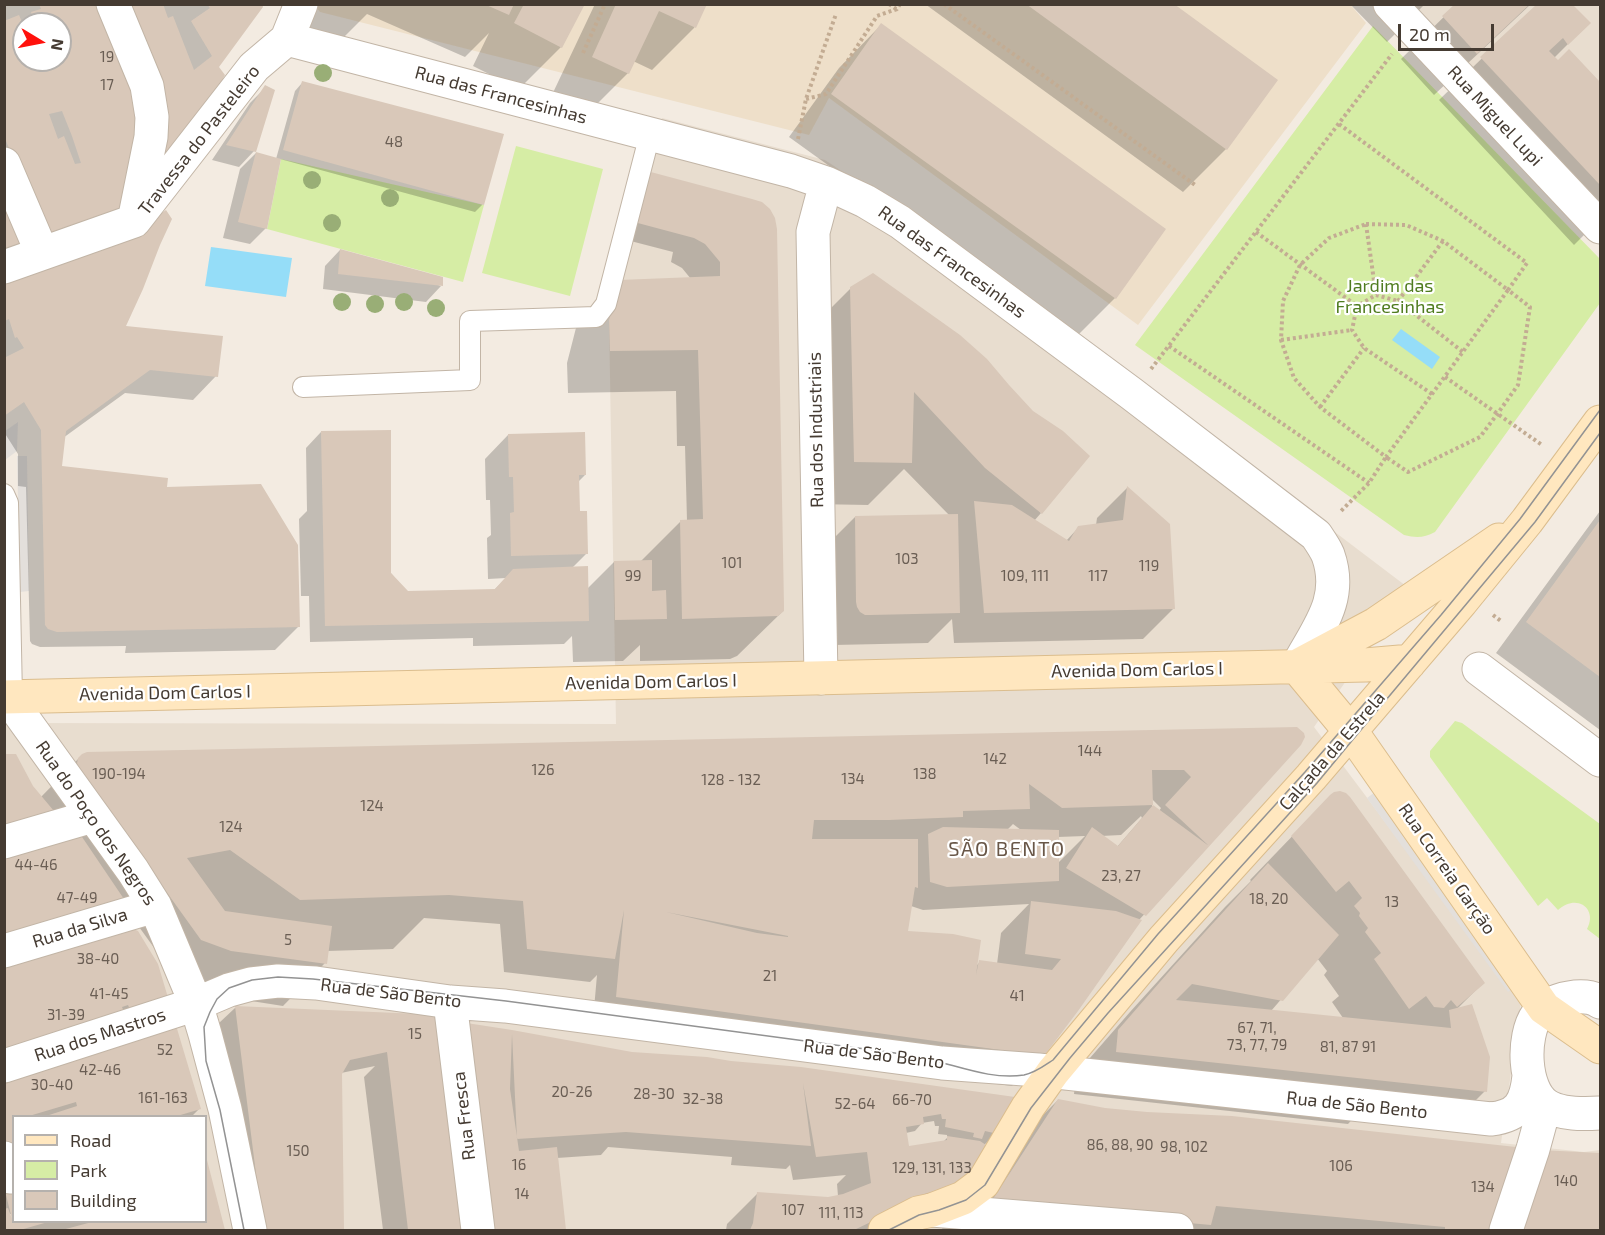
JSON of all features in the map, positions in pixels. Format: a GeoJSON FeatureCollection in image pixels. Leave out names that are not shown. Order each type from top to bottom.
{"type":"FeatureCollection","features":[{"type":"Feature","properties":{"kind":"main road","name":"Calçada da Estrela"},"geometry":{"type":"LineString","coordinates":[[885,1230],[918,1213],[963,1198],[983,1183],[1028,1107],[1053,1072],[1164,939],[1303,786],[1409,663],[1527,521],[1600,422]]}},
{"type":"Feature","properties":{"kind":"main road","name":"Avenida Dom Carlos I"},"geometry":{"type":"LineString","coordinates":[[1297,667],[1376,624],[1527,521]]}},
{"type":"Feature","properties":{"kind":"main road","name":"Avenida Dom Carlos I"},"geometry":{"type":"LineString","coordinates":[[8,697],[1409,663]]}},
{"type":"Feature","properties":{"kind":"main road"},"geometry":{"type":"LineString","coordinates":[[1297,667],[1350,731]]}},
{"type":"Feature","properties":{"kind":"main road","name":"Rua Correia Garção"},"geometry":{"type":"LineString","coordinates":[[1350,731],[1544,1008],[1600,1047]]}},
{"type":"Feature","properties":{"kind":"street"},"geometry":{"type":"LineString","coordinates":[[113,4],[147,86],[152,117],[151,137],[134,221]]}},
{"type":"Feature","properties":{"kind":"street"},"geometry":{"type":"LineString","coordinates":[[272,4],[287,39]]}},
{"type":"Feature","properties":{"kind":"street"},"geometry":{"type":"LineString","coordinates":[[287,39],[301,4]]}},
{"type":"Feature","properties":{"kind":"street","name":"Rua Miguel Lupi"},"geometry":{"type":"LineString","coordinates":[[1390,4],[1600,227]]}},
{"type":"Feature","properties":{"kind":"street","name":"Travessa do Pasteleiro"},"geometry":{"type":"LineString","coordinates":[[4,267],[134,221],[254,67],[287,39]]}},
{"type":"Feature","properties":{"kind":"street","name":"Rua das Francesinhas"},"geometry":{"type":"LineString","coordinates":[[287,39],[791,171],[826,183],[865,201],[900,222],[1316,534],[1328,554],[1333,585],[1325,618],[1297,667]]}},
{"type":"Feature","properties":{"kind":"street"},"geometry":{"type":"LineString","coordinates":[[4,164],[42,253]]}},
{"type":"Feature","properties":{"kind":"street","name":"Rua dos Industriais"},"geometry":{"type":"LineString","coordinates":[[821,678],[813,232],[826,183]]}},
{"type":"Feature","properties":{"kind":"street"},"geometry":{"type":"LineString","coordinates":[[1479,669],[1600,760]]}},
{"type":"Feature","properties":{"kind":"street","name":"Rua do Poço dos Negros"},"geometry":{"type":"LineString","coordinates":[[8,697],[155,906],[196,1004],[212,1113],[250,1230]]}},
{"type":"Feature","properties":{"kind":"street"},"geometry":{"type":"LineString","coordinates":[[4,842],[93,816]]}},
{"type":"Feature","properties":{"kind":"street","name":"Rua da Silva"},"geometry":{"type":"LineString","coordinates":[[4,951],[155,906]]}},
{"type":"Feature","properties":{"kind":"street","name":"Rua de São Bento"},"geometry":{"type":"LineString","coordinates":[[196,1004],[229,990],[252,984],[278,981],[316,983],[913,1060],[1053,1072],[1491,1119],[1513,1113],[1521,1104],[1527,1093],[1529,1076]]}},
{"type":"Feature","properties":{"kind":"street"},"geometry":{"type":"LineString","coordinates":[[1600,1002],[1580,996],[1556,1001],[1544,1008],[1531,1026],[1528,1047],[1529,1076],[1533,1088],[1545,1105],[1557,1111],[1600,1113]]}},
{"type":"Feature","properties":{"kind":"street","name":"Rua Fresca"},"geometry":{"type":"LineString","coordinates":[[450,1002],[477,1230]]}},
{"type":"Feature","properties":{"kind":"street","name":"Rua dos Mastros"},"geometry":{"type":"LineString","coordinates":[[4,1066],[196,1004]]}},
{"type":"Feature","properties":{"kind":"street"},"geometry":{"type":"LineString","coordinates":[[1506,1230],[1545,1105]]}},
{"type":"Feature","properties":{"kind":"street"},"geometry":{"type":"LineString","coordinates":[[4,1158],[10,1177],[12,1176]]}},
{"type":"Feature","properties":{"kind":"street"},"geometry":{"type":"LineString","coordinates":[[932,1210],[1177,1230]]}},
{"type":"Feature","properties":{"kind":"lane"},"geometry":{"type":"LineString","coordinates":[[303,387],[470,380],[470,321],[596,317],[606,304],[650,134]]}},
{"type":"Feature","properties":{"kind":"lane"},"geometry":{"type":"LineString","coordinates":[[4,494],[8,503],[8,697]]}},
{"type":"Feature","properties":{"kind":"path"},"geometry":{"type":"LineString","coordinates":[[583,53],[606,4]]}},
{"type":"Feature","properties":{"kind":"path"},"geometry":{"type":"LineString","coordinates":[[889,4],[898,7]]}},
{"type":"Feature","properties":{"kind":"path"},"geometry":{"type":"LineString","coordinates":[[944,4],[1195,185]]}},
{"type":"Feature","properties":{"kind":"path"},"geometry":{"type":"LineString","coordinates":[[806,99],[826,94],[877,16],[898,7]]}},
{"type":"Feature","properties":{"kind":"path"},"geometry":{"type":"LineString","coordinates":[[791,171],[806,99],[836,14]]}},
{"type":"Feature","properties":{"kind":"path"},"geometry":{"type":"LineString","coordinates":[[1151,368],[1393,55]]}},
{"type":"Feature","properties":{"kind":"path"},"geometry":{"type":"LineString","coordinates":[[1316,534],[1369,483],[1527,263],[1339,124]]}},
{"type":"Feature","properties":{"kind":"path"},"geometry":{"type":"LineString","coordinates":[[1366,224],[1376,295]]}},
{"type":"Feature","properties":{"kind":"path"},"geometry":{"type":"LineString","coordinates":[[1366,224],[1406,225],[1443,241],[1508,290],[1530,307],[1518,385],[1480,437],[1408,472],[1320,407],[1294,378],[1281,340],[1283,301],[1300,265],[1329,238],[1366,224]]}},
{"type":"Feature","properties":{"kind":"path"},"geometry":{"type":"LineString","coordinates":[[1256,232],[1357,306]]}},
{"type":"Feature","properties":{"kind":"path"},"geometry":{"type":"LineString","coordinates":[[1398,301],[1443,241]]}},
{"type":"Feature","properties":{"kind":"path"},"geometry":{"type":"LineString","coordinates":[[1432,393],[1364,348],[1352,330],[1357,306],[1376,295],[1398,301],[1462,352]]}},
{"type":"Feature","properties":{"kind":"path"},"geometry":{"type":"LineString","coordinates":[[1281,340],[1352,330]]}},
{"type":"Feature","properties":{"kind":"path"},"geometry":{"type":"LineString","coordinates":[[1169,346],[1369,483]]}},
{"type":"Feature","properties":{"kind":"path"},"geometry":{"type":"LineString","coordinates":[[1320,407],[1364,348]]}},
{"type":"Feature","properties":{"kind":"path"},"geometry":{"type":"LineString","coordinates":[[1445,377],[1569,465]]}},
{"type":"Feature","properties":{"kind":"shaded area"},"geometry":{"type":"Polygon","coordinates":[[[1350,4],[1366,23],[1138,325],[829,98],[809,135],[320,12],[314,5],[1350,4]]]}},
{"type":"Feature","properties":{"kind":"shaded area"},"geometry":{"type":"Polygon","coordinates":[[[1410,5],[1600,5],[1600,204],[1410,5]]]}},
{"type":"Feature","properties":{"kind":"shaded area"},"geometry":{"type":"Polygon","coordinates":[[[662,118],[825,160],[980,263],[1410,589],[1314,727],[1521,1003],[1501,1143],[1584,1152],[1600,1150],[1600,1230],[5,1230],[5,723],[616,724],[609,320],[662,118]]]}},
{"type":"Feature","properties":{"kind":"shaded area"},"geometry":{"type":"Polygon","coordinates":[[[18,422],[17,451],[5,460],[5,431],[18,422]]]}},
{"type":"Feature","properties":{"kind":"shaded area"},"geometry":{"type":"Polygon","coordinates":[[[17,456],[27,456],[29,591],[20,592],[17,456]]]}},
{"type":"Feature","properties":{"kind":"shaded area"},"geometry":{"type":"Polygon","coordinates":[[[1375,792],[1516,986],[1508,992],[1367,798],[1375,792]]]}},
{"type":"Feature","properties":{"kind":"green space","name":"Jardim das Francesinhas"},"geometry":{"type":"Polygon","coordinates":[[[1373,26],[1600,259],[1600,303],[1435,532],[1420,537],[1404,535],[1135,345],[1373,26]]]}},
{"type":"Feature","properties":{"kind":"green space"},"geometry":{"type":"Polygon","coordinates":[[[516,146],[603,169],[570,296],[482,273],[516,146]]]}},
{"type":"Feature","properties":{"kind":"green space"},"geometry":{"type":"Polygon","coordinates":[[[281,159],[484,205],[463,282],[267,229],[281,159]]]}},
{"type":"Feature","properties":{"kind":"green space"},"geometry":{"type":"Polygon","coordinates":[[[1455,721],[1462,723],[1600,824],[1600,939],[1587,929],[1590,915],[1584,906],[1572,903],[1558,910],[1547,898],[1538,906],[1430,757],[1430,751],[1455,721]]]}},
{"type":"Feature","properties":{"kind":"water"},"geometry":{"type":"Polygon","coordinates":[[[211,247],[292,258],[286,297],[205,286],[211,247]]]}},
{"type":"Feature","properties":{"kind":"water"},"geometry":{"type":"Polygon","coordinates":[[[1401,329],[1440,357],[1432,369],[1392,340],[1401,329]]]}},
{"type":"Feature","properties":{"kind":"building"},"geometry":{"type":"Polygon","coordinates":[[[39,4],[102,4],[146,113],[129,217],[60,239],[44,232],[4,136],[4,21],[12,18],[12,72],[72,72],[72,12],[31,12],[41,9],[39,4]],[[62,111],[49,114],[58,139],[64,136],[75,164],[81,163],[62,111]]]}},
{"type":"Feature","properties":{"kind":"building"},"geometry":{"type":"Polygon","coordinates":[[[116,4],[163,4],[168,18],[173,16],[194,70],[212,56],[191,21],[210,8],[207,4],[262,4],[263,7],[219,67],[225,75],[165,177],[116,4]]]}},
{"type":"Feature","properties":{"kind":"building"},"geometry":{"type":"Polygon","coordinates":[[[484,4],[514,4],[509,15],[484,4]]]}},
{"type":"Feature","properties":{"kind":"building"},"geometry":{"type":"Polygon","coordinates":[[[524,4],[585,4],[562,48],[514,23],[524,4]]]}},
{"type":"Feature","properties":{"kind":"building"},"geometry":{"type":"Polygon","coordinates":[[[616,4],[707,4],[696,28],[659,11],[629,74],[592,57],[616,4]]]}},
{"type":"Feature","properties":{"kind":"building"},"geometry":{"type":"Polygon","coordinates":[[[1026,4],[1174,4],[1278,80],[1227,150],[1026,4]]]}},
{"type":"Feature","properties":{"kind":"building"},"geometry":{"type":"Polygon","coordinates":[[[1455,4],[1530,4],[1477,54],[1442,16],[1455,4]]]}},
{"type":"Feature","properties":{"kind":"building"},"geometry":{"type":"Polygon","coordinates":[[[1536,5],[1573,5],[1591,23],[1568,45],[1563,38],[1549,51],[1558,60],[1569,49],[1600,82],[1600,185],[1480,57],[1536,5]]]}},
{"type":"Feature","properties":{"kind":"building"},"geometry":{"type":"Polygon","coordinates":[[[881,23],[1166,229],[1116,299],[831,94],[881,23]]]}},
{"type":"Feature","properties":{"kind":"building"},"geometry":{"type":"Polygon","coordinates":[[[302,81],[504,134],[484,205],[283,150],[302,81]]]}},
{"type":"Feature","properties":{"kind":"building"},"geometry":{"type":"Polygon","coordinates":[[[265,85],[275,90],[256,152],[226,145],[265,85]]]}},
{"type":"Feature","properties":{"kind":"building"},"geometry":{"type":"Polygon","coordinates":[[[256,152],[281,159],[267,229],[238,222],[256,152]]]}},
{"type":"Feature","properties":{"kind":"building"},"geometry":{"type":"Polygon","coordinates":[[[647,171],[762,202],[775,218],[784,606],[784,611],[778,616],[682,619],[680,520],[703,519],[698,350],[610,351],[609,320],[619,280],[720,276],[720,262],[705,244],[694,238],[634,222],[647,171]]]}},
{"type":"Feature","properties":{"kind":"building"},"geometry":{"type":"Polygon","coordinates":[[[4,189],[30,249],[4,259],[4,189]]]}},
{"type":"Feature","properties":{"kind":"building"},"geometry":{"type":"Polygon","coordinates":[[[166,210],[172,219],[126,326],[223,336],[218,377],[150,370],[66,431],[62,466],[168,478],[167,487],[261,484],[298,545],[300,627],[57,632],[48,629],[45,625],[41,430],[24,402],[4,416],[4,358],[24,348],[17,337],[15,338],[9,319],[4,321],[4,272],[136,231],[166,210]]]}},
{"type":"Feature","properties":{"kind":"building"},"geometry":{"type":"Polygon","coordinates":[[[340,249],[443,277],[443,286],[338,274],[340,249]]]}},
{"type":"Feature","properties":{"kind":"building"},"geometry":{"type":"Polygon","coordinates":[[[873,273],[960,335],[987,359],[1033,411],[1063,431],[1090,456],[1042,514],[985,468],[914,392],[912,463],[854,462],[850,287],[873,273]]]}},
{"type":"Feature","properties":{"kind":"building"},"geometry":{"type":"Polygon","coordinates":[[[391,430],[391,573],[408,591],[495,589],[513,569],[588,566],[589,621],[325,626],[321,431],[391,430]]]}},
{"type":"Feature","properties":{"kind":"building"},"geometry":{"type":"Polygon","coordinates":[[[585,432],[586,475],[579,475],[580,511],[587,511],[588,554],[511,556],[510,513],[514,512],[513,477],[509,477],[508,434],[585,432]]]}},
{"type":"Feature","properties":{"kind":"building"},"geometry":{"type":"Polygon","coordinates":[[[1127,486],[1170,524],[1175,609],[984,613],[974,501],[1012,505],[1069,541],[1078,526],[1123,520],[1127,486]]]}},
{"type":"Feature","properties":{"kind":"building"},"geometry":{"type":"Polygon","coordinates":[[[958,514],[960,613],[865,615],[860,612],[856,602],[855,516],[958,514]]]}},
{"type":"Feature","properties":{"kind":"building"},"geometry":{"type":"Polygon","coordinates":[[[1600,520],[1600,677],[1526,622],[1600,520]]]}},
{"type":"Feature","properties":{"kind":"building"},"geometry":{"type":"Polygon","coordinates":[[[652,560],[652,591],[666,590],[667,619],[615,620],[614,561],[652,560]]]}},
{"type":"Feature","properties":{"kind":"building"},"geometry":{"type":"Polygon","coordinates":[[[1297,727],[1304,733],[1305,737],[1301,745],[1146,916],[1066,868],[1092,827],[1118,846],[1153,805],[1062,808],[1029,784],[1030,809],[963,811],[963,817],[814,820],[812,839],[918,839],[918,888],[915,887],[908,931],[953,934],[981,940],[976,975],[979,960],[1052,970],[1061,959],[1025,954],[1031,901],[1116,911],[1142,920],[1044,1056],[616,997],[624,910],[615,959],[527,949],[523,901],[449,895],[300,900],[230,850],[187,858],[225,911],[332,926],[327,964],[231,951],[201,940],[94,791],[77,763],[78,758],[87,752],[1297,727]],[[1152,770],[1153,805],[1209,846],[1165,805],[1191,777],[1184,770],[1152,770]],[[666,912],[757,933],[788,936],[666,912]]]}},
{"type":"Feature","properties":{"kind":"building"},"geometry":{"type":"Polygon","coordinates":[[[4,754],[16,754],[33,786],[59,817],[4,835],[4,754]]]}},
{"type":"Feature","properties":{"kind":"building"},"geometry":{"type":"Polygon","coordinates":[[[1340,791],[1350,797],[1485,983],[1457,1007],[1451,1000],[1444,1008],[1434,1007],[1426,996],[1409,1009],[1374,959],[1381,953],[1365,932],[1368,928],[1354,906],[1362,898],[1349,881],[1336,892],[1291,836],[1330,795],[1340,791]]]}},
{"type":"Feature","properties":{"kind":"building"},"geometry":{"type":"Polygon","coordinates":[[[943,827],[1059,830],[1059,881],[947,887],[930,882],[928,834],[943,827]]]}},
{"type":"Feature","properties":{"kind":"building"},"geometry":{"type":"Polygon","coordinates":[[[78,831],[128,905],[4,943],[4,851],[78,831]]]}},
{"type":"Feature","properties":{"kind":"building"},"geometry":{"type":"Polygon","coordinates":[[[1268,863],[1339,935],[1283,1001],[1192,984],[1176,1000],[1451,1028],[1449,1010],[1472,1004],[1490,1057],[1487,1092],[1116,1052],[1118,1030],[1268,863]]]}},
{"type":"Feature","properties":{"kind":"building"},"geometry":{"type":"Polygon","coordinates":[[[129,927],[138,931],[158,964],[169,1001],[131,1012],[128,1005],[122,1007],[127,1019],[4,1057],[4,964],[129,927]]]}},
{"type":"Feature","properties":{"kind":"building"},"geometry":{"type":"Polygon","coordinates":[[[235,1006],[443,1015],[466,1230],[408,1230],[387,1052],[350,1060],[342,1074],[344,1230],[263,1230],[235,1006]]]}},
{"type":"Feature","properties":{"kind":"building"},"geometry":{"type":"Polygon","coordinates":[[[175,1022],[201,1109],[180,1115],[49,1115],[77,1106],[76,1102],[32,1115],[12,1115],[12,1164],[4,1142],[4,1075],[175,1022]]]}},
{"type":"Feature","properties":{"kind":"building"},"geometry":{"type":"Polygon","coordinates":[[[460,1022],[632,1052],[801,1067],[1015,1097],[998,1134],[985,1131],[982,1139],[973,1137],[974,1133],[945,1127],[946,1119],[942,1119],[941,1114],[923,1117],[924,1124],[906,1127],[909,1146],[947,1140],[947,1136],[980,1141],[992,1149],[973,1180],[854,1230],[750,1230],[757,1192],[828,1197],[871,1183],[867,1152],[816,1157],[803,1083],[811,1146],[626,1132],[517,1139],[519,1151],[557,1147],[566,1230],[487,1230],[460,1022]],[[512,1034],[510,1089],[517,1136],[512,1034]]]}},
{"type":"Feature","properties":{"kind":"building"},"geometry":{"type":"Polygon","coordinates":[[[1058,1099],[1105,1108],[1232,1116],[1525,1148],[1499,1230],[1445,1230],[1445,1227],[1216,1206],[1211,1225],[989,1205],[1058,1099]]]}},
{"type":"Feature","properties":{"kind":"building"},"geometry":{"type":"Polygon","coordinates":[[[1540,1150],[1600,1153],[1600,1230],[1515,1230],[1540,1150]]]}},
{"type":"Feature","properties":{"kind":"building"},"geometry":{"type":"Polygon","coordinates":[[[207,1160],[225,1230],[62,1230],[88,1223],[207,1223],[207,1160]]]}},
{"type":"Feature","properties":{"kind":"building"},"geometry":{"type":"Polygon","coordinates":[[[12,1184],[12,1219],[4,1187],[12,1184]]]}},
{"type":"Feature","properties":{"kind":"building"},"geometry":{"type":"Polygon","coordinates":[[[8,1208],[12,1223],[44,1223],[20,1230],[4,1230],[4,1209],[8,1208]]]}},
{"type":"Feature","properties":{"kind":"tram line"},"geometry":{"type":"LineString","coordinates":[[244,1230],[220,1110],[206,1061],[204,1027],[217,999],[229,988],[252,980],[278,977],[313,979],[506,1001],[895,1053],[999,1076],[1024,1075],[1039,1069],[1053,1060],[1158,934],[1305,772],[1441,615],[1520,519],[1600,410]]}},
{"type":"Feature","properties":{"kind":"tram line"},"geometry":{"type":"LineString","coordinates":[[889,1230],[919,1215],[966,1200],[985,1185],[1031,1108],[1070,1058],[1317,783],[1535,522],[1600,433]]}},
{"type":"Feature","properties":{"kind":"district","name":"SÃO BENTO"},"geometry":{"type":"Point","coordinates":[1007,849]}}]}
